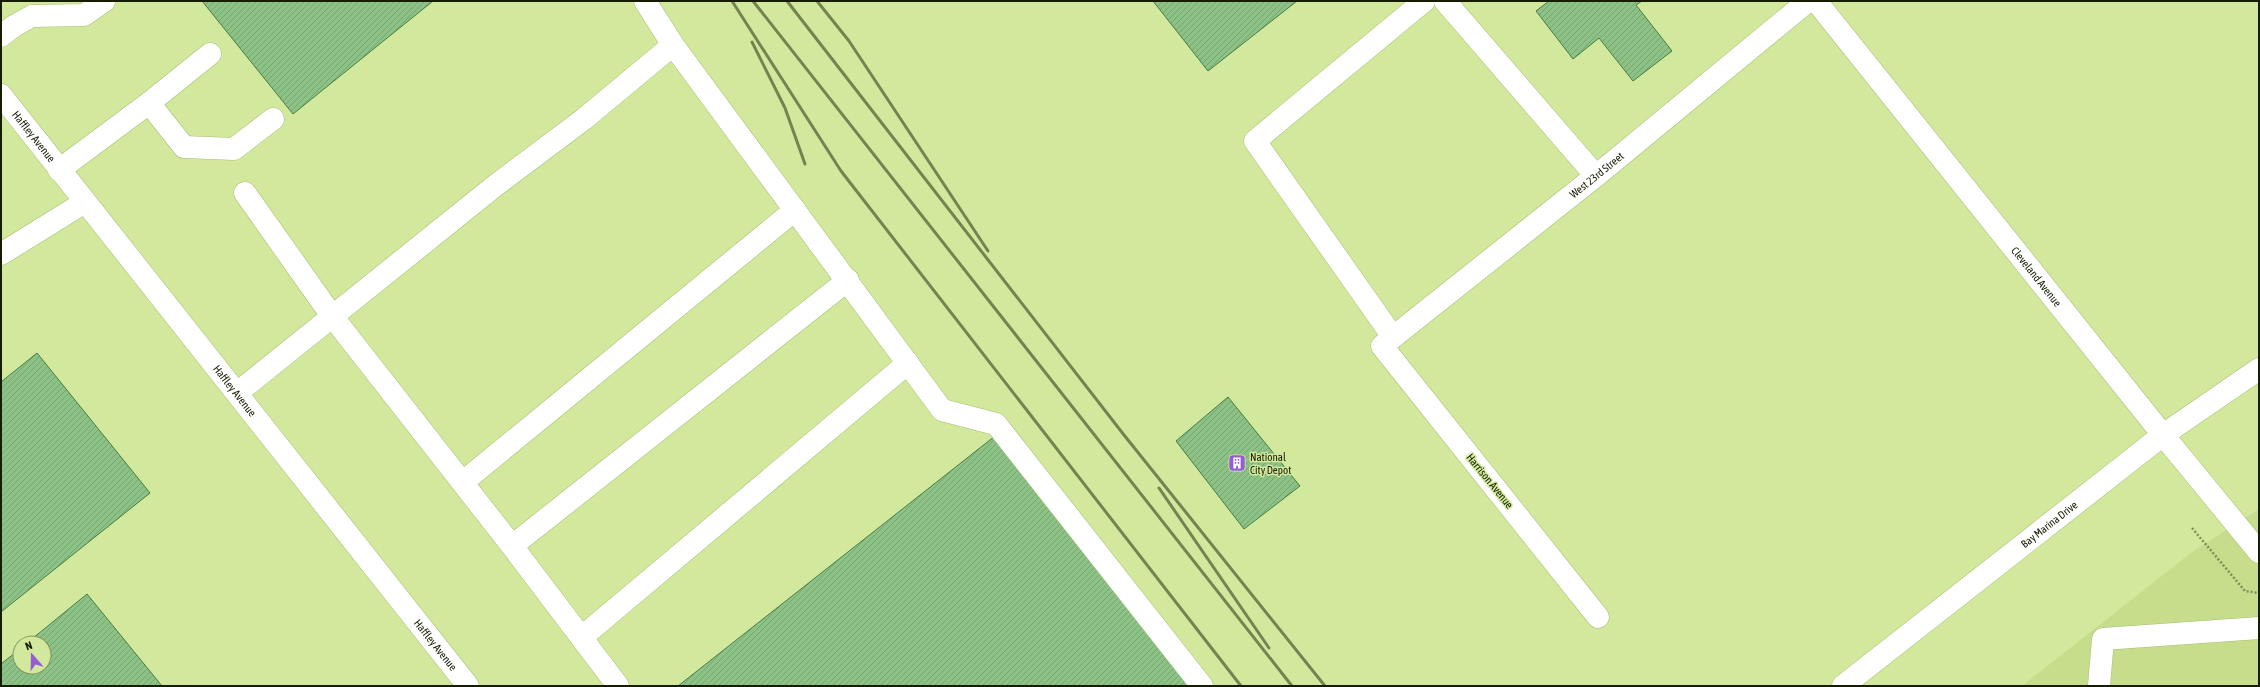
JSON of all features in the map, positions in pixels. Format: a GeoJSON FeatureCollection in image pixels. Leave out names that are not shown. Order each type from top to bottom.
{"type":"FeatureCollection","features":[{"type":"Feature","properties":{"kind":"street"},"geometry":{"type":"LineString","coordinates":[[1,36],[14,26],[32,16],[84,14],[104,1]]}},
{"type":"Feature","properties":{"kind":"street"},"geometry":{"type":"LineString","coordinates":[[645,1],[674,45],[942,410],[996,424],[1202,686]]}},
{"type":"Feature","properties":{"kind":"street","name":"Harrison Avenue"},"geometry":{"type":"LineString","coordinates":[[1424,1],[1255,141],[1387,341],[1598,617]]}},
{"type":"Feature","properties":{"kind":"street"},"geometry":{"type":"LineString","coordinates":[[1445,1],[1596,176]]}},
{"type":"Feature","properties":{"kind":"street","name":"West 23rd Street"},"geometry":{"type":"LineString","coordinates":[[1387,341],[1596,176],[1808,1]]}},
{"type":"Feature","properties":{"kind":"street","name":"Cleveland Avenue"},"geometry":{"type":"LineString","coordinates":[[1816,1],[2163,435],[2259,552]]}},
{"type":"Feature","properties":{"kind":"street"},"geometry":{"type":"LineString","coordinates":[[236,394],[496,185],[584,119],[674,45]]}},
{"type":"Feature","properties":{"kind":"street"},"geometry":{"type":"LineString","coordinates":[[59,170],[150,103],[210,54]]}},
{"type":"Feature","properties":{"kind":"street","name":"Haffley Avenue"},"geometry":{"type":"LineString","coordinates":[[1,95],[468,686]]}},
{"type":"Feature","properties":{"kind":"street"},"geometry":{"type":"LineString","coordinates":[[150,103],[184,147],[234,149],[273,120]]}},
{"type":"Feature","properties":{"kind":"street"},"geometry":{"type":"LineString","coordinates":[[245,193],[332,316],[463,482],[618,686]]}},
{"type":"Feature","properties":{"kind":"street"},"geometry":{"type":"LineString","coordinates":[[1,254],[85,202]]}},
{"type":"Feature","properties":{"kind":"street"},"geometry":{"type":"LineString","coordinates":[[463,482],[795,210]]}},
{"type":"Feature","properties":{"kind":"street"},"geometry":{"type":"LineString","coordinates":[[512,546],[848,280]]}},
{"type":"Feature","properties":{"kind":"street"},"geometry":{"type":"LineString","coordinates":[[582,637],[908,363]]}},
{"type":"Feature","properties":{"kind":"street","name":"Bay Marina Drive"},"geometry":{"type":"LineString","coordinates":[[1843,686],[2163,435],[2259,369]]}},
{"type":"Feature","properties":{"kind":"street"},"geometry":{"type":"LineString","coordinates":[[2099,686],[2103,639],[2259,628]]}},
{"type":"Feature","properties":{"kind":"path"},"geometry":{"type":"LineString","coordinates":[[2192,528],[2245,591],[2259,593]]}},
{"type":"Feature","properties":{"kind":"shaded area"},"geometry":{"type":"Polygon","coordinates":[[[2259,509],[2259,686],[2022,686],[2192,552],[2259,509]]]}},
{"type":"Feature","properties":{"kind":"building"},"geometry":{"type":"Polygon","coordinates":[[[202,1],[433,1],[293,114],[202,1]]]}},
{"type":"Feature","properties":{"kind":"building"},"geometry":{"type":"Polygon","coordinates":[[[1153,1],[1297,1],[1208,71],[1153,1]]]}},
{"type":"Feature","properties":{"kind":"building"},"geometry":{"type":"Polygon","coordinates":[[[1549,1],[1642,1],[1636,5],[1672,51],[1633,81],[1599,38],[1573,59],[1536,11],[1549,1]]]}},
{"type":"Feature","properties":{"kind":"building"},"geometry":{"type":"Polygon","coordinates":[[[37,353],[150,493],[1,612],[1,382],[37,353]]]}},
{"type":"Feature","properties":{"kind":"building","name":"National City Depot"},"geometry":{"type":"Polygon","coordinates":[[[1228,397],[1300,486],[1244,529],[1176,441],[1228,397]]]}},
{"type":"Feature","properties":{"kind":"building"},"geometry":{"type":"Polygon","coordinates":[[[995,436],[1193,686],[678,686],[995,436]]]}},
{"type":"Feature","properties":{"kind":"building"},"geometry":{"type":"Polygon","coordinates":[[[87,594],[162,686],[1,686],[1,664],[12,655],[12,675],[52,675],[52,635],[37,635],[87,594]]]}},
{"type":"Feature","properties":{"kind":"railway"},"geometry":{"type":"LineString","coordinates":[[732,1],[841,171],[1241,686]]}},
{"type":"Feature","properties":{"kind":"railway"},"geometry":{"type":"LineString","coordinates":[[753,1],[1292,686]]}},
{"type":"Feature","properties":{"kind":"railway"},"geometry":{"type":"LineString","coordinates":[[787,1],[1124,435],[1325,686]]}},
{"type":"Feature","properties":{"kind":"railway"},"geometry":{"type":"LineString","coordinates":[[817,1],[849,41],[988,251]]}},
{"type":"Feature","properties":{"kind":"railway"},"geometry":{"type":"LineString","coordinates":[[752,42],[785,108],[805,164]]}},
{"type":"Feature","properties":{"kind":"railway"},"geometry":{"type":"LineString","coordinates":[[1159,488],[1269,648]]}},
{"type":"Feature","properties":{"kind":"place","name":"National City Depot"},"geometry":{"type":"Point","coordinates":[1237,463]}}]}
